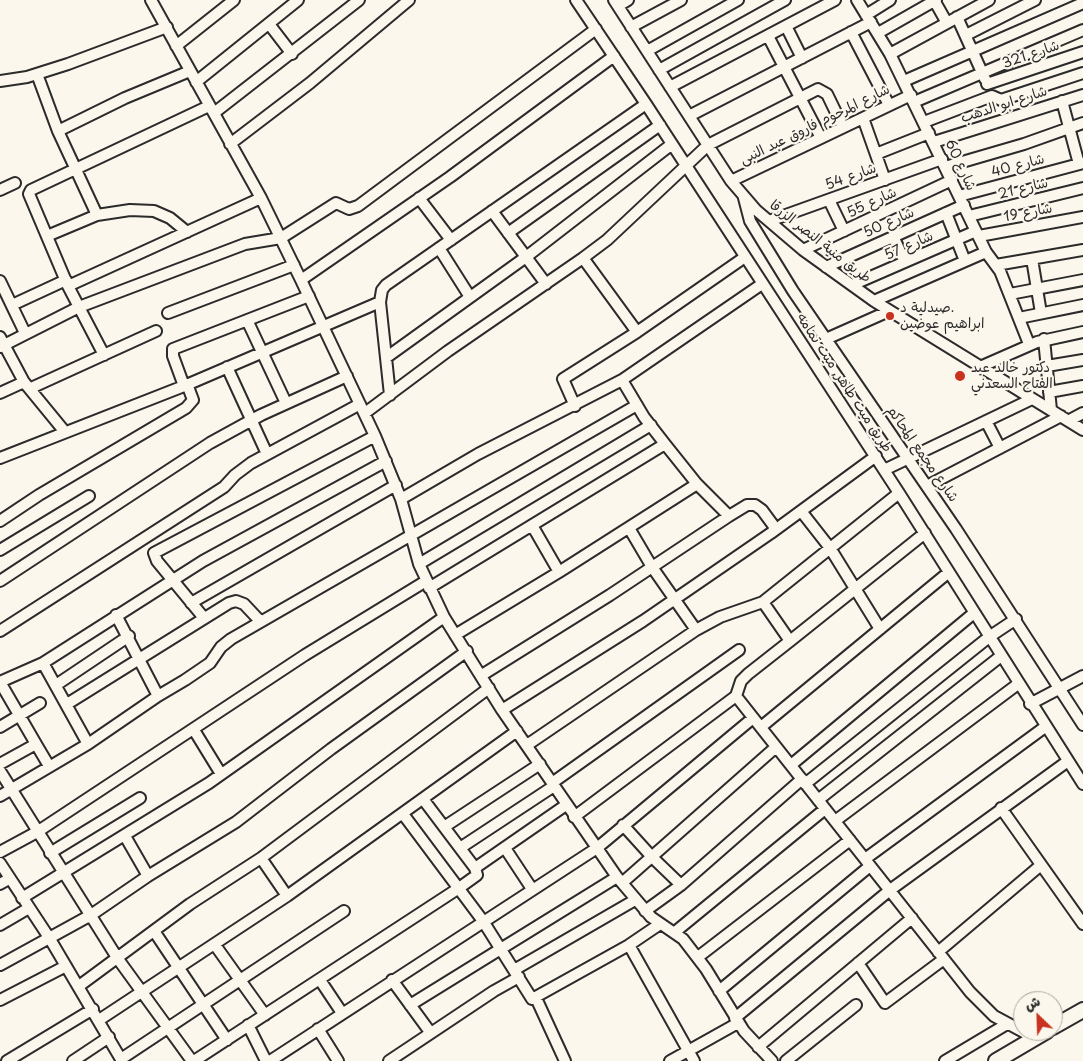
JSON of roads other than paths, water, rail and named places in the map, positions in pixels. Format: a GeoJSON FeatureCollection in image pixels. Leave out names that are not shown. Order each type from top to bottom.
{"type":"FeatureCollection","features":[{"type":"Feature","properties":{"kind":"main road"},"geometry":{"type":"LineString","coordinates":[[1063,1021],[1083,1010]]}},
{"type":"Feature","properties":{"kind":"main road"},"geometry":{"type":"LineString","coordinates":[[996,1061],[1029,1041]]}},
{"type":"Feature","properties":{"kind":"street"},"geometry":{"type":"LineString","coordinates":[[151,0],[260,198],[302,280],[386,461],[401,499],[419,564],[444,617],[482,675],[502,710],[574,817],[620,880],[646,911],[660,924],[675,932],[698,957],[737,1020],[758,1047],[772,1061]]}},
{"type":"Feature","properties":{"kind":"street"},"geometry":{"type":"LineString","coordinates":[[176,46],[234,0]]}},
{"type":"Feature","properties":{"kind":"street"},"geometry":{"type":"LineString","coordinates":[[196,82],[298,0]]}},
{"type":"Feature","properties":{"kind":"street"},"geometry":{"type":"LineString","coordinates":[[230,144],[310,83],[409,0]]}},
{"type":"Feature","properties":{"kind":"street","name":"طريق ميت طاهر, ميت تمامه"},"geometry":{"type":"LineString","coordinates":[[576,0],[876,456],[1030,704],[1083,784]]}},
{"type":"Feature","properties":{"kind":"street"},"geometry":{"type":"LineString","coordinates":[[616,3],[628,0]]}},
{"type":"Feature","properties":{"kind":"street"},"geometry":{"type":"LineString","coordinates":[[631,27],[681,0]]}},
{"type":"Feature","properties":{"kind":"street"},"geometry":{"type":"LineString","coordinates":[[647,52],[738,0]]}},
{"type":"Feature","properties":{"kind":"street"},"geometry":{"type":"LineString","coordinates":[[659,70],[785,0]]}},
{"type":"Feature","properties":{"kind":"street"},"geometry":{"type":"LineString","coordinates":[[670,87],[835,0]]}},
{"type":"Feature","properties":{"kind":"street","name":"شارع 60"},"geometry":{"type":"LineString","coordinates":[[857,0],[878,33],[904,81],[977,234],[986,252],[996,265],[1010,294],[1029,344]]}},
{"type":"Feature","properties":{"kind":"street"},"geometry":{"type":"LineString","coordinates":[[689,116],[851,32],[890,0]]}},
{"type":"Feature","properties":{"kind":"street"},"geometry":{"type":"LineString","coordinates":[[878,33],[935,0],[947,23]]}},
{"type":"Feature","properties":{"kind":"street"},"geometry":{"type":"LineString","coordinates":[[890,54],[989,0]]}},
{"type":"Feature","properties":{"kind":"street"},"geometry":{"type":"LineString","coordinates":[[966,34],[1035,0]]}},
{"type":"Feature","properties":{"kind":"street"},"geometry":{"type":"LineString","coordinates":[[104,355],[67,283],[29,194],[31,190],[212,110],[292,54],[356,1]]}},
{"type":"Feature","properties":{"kind":"street","name":"طريق منية النصر الزرقا"},"geometry":{"type":"LineString","coordinates":[[616,3],[731,181],[744,198],[769,221],[804,250],[889,311],[1083,430]]}},
{"type":"Feature","properties":{"kind":"street"},"geometry":{"type":"LineString","coordinates":[[904,81],[1083,3]]}},
{"type":"Feature","properties":{"kind":"street"},"geometry":{"type":"LineString","coordinates":[[957,17],[992,96],[1001,100],[1083,72]]}},
{"type":"Feature","properties":{"kind":"street"},"geometry":{"type":"LineString","coordinates":[[268,24],[292,54]]}},
{"type":"Feature","properties":{"kind":"street"},"geometry":{"type":"LineString","coordinates":[[786,26],[802,58]]}},
{"type":"Feature","properties":{"kind":"street"},"geometry":{"type":"LineString","coordinates":[[0,81],[37,74],[167,27]]}},
{"type":"Feature","properties":{"kind":"street"},"geometry":{"type":"LineString","coordinates":[[65,432],[28,385],[2,343],[79,307],[245,244],[281,238],[336,203],[349,209],[358,206],[596,29]]}},
{"type":"Feature","properties":{"kind":"street","name":"شارع المرحوم فاروق عبد النبى"},"geometry":{"type":"LineString","coordinates":[[731,181],[889,105],[982,73],[1083,30]]}},
{"type":"Feature","properties":{"kind":"street"},"geometry":{"type":"LineString","coordinates":[[851,32],[889,105]]}},
{"type":"Feature","properties":{"kind":"street"},"geometry":{"type":"LineString","coordinates":[[768,36],[821,138]]}},
{"type":"Feature","properties":{"kind":"street","name":"شارع 321"},"geometry":{"type":"LineString","coordinates":[[987,84],[1083,52]]}},
{"type":"Feature","properties":{"kind":"street"},"geometry":{"type":"LineString","coordinates":[[302,280],[419,198],[614,56]]}},
{"type":"Feature","properties":{"kind":"street"},"geometry":{"type":"LineString","coordinates":[[58,131],[125,98],[190,71]]}},
{"type":"Feature","properties":{"kind":"street"},"geometry":{"type":"LineString","coordinates":[[37,74],[58,131],[97,215]]}},
{"type":"Feature","properties":{"kind":"street"},"geometry":{"type":"LineString","coordinates":[[0,630],[224,487],[235,475],[267,454],[390,395],[448,351],[546,284],[606,240],[708,146],[816,90],[824,90],[843,127]]}},
{"type":"Feature","properties":{"kind":"street","name":"شارع ابو الدهب"},"geometry":{"type":"LineString","coordinates":[[876,154],[1083,95]]}},
{"type":"Feature","properties":{"kind":"street"},"geometry":{"type":"LineString","coordinates":[[924,122],[992,96]]}},
{"type":"Feature","properties":{"kind":"street"},"geometry":{"type":"LineString","coordinates":[[1062,101],[1069,128],[1079,146],[1081,164]]}},
{"type":"Feature","properties":{"kind":"street"},"geometry":{"type":"LineString","coordinates":[[390,395],[380,302],[382,290],[386,285],[646,104]]}},
{"type":"Feature","properties":{"kind":"street"},"geometry":{"type":"LineString","coordinates":[[863,118],[884,180]]}},
{"type":"Feature","properties":{"kind":"street","name":"شارع 54"},"geometry":{"type":"LineString","coordinates":[[769,221],[884,180],[1083,123]]}},
{"type":"Feature","properties":{"kind":"street"},"geometry":{"type":"LineString","coordinates":[[508,233],[660,125]]}},
{"type":"Feature","properties":{"kind":"street"},"geometry":{"type":"LineString","coordinates":[[387,357],[526,257],[672,144]]}},
{"type":"Feature","properties":{"kind":"street","name":"شارع 40"},"geometry":{"type":"LineString","coordinates":[[961,200],[1081,164]]}},
{"type":"Feature","properties":{"kind":"street","name":"شارع 55"},"geometry":{"type":"LineString","coordinates":[[804,250],[952,180]]}},
{"type":"Feature","properties":{"kind":"street"},"geometry":{"type":"LineString","coordinates":[[0,190],[15,183]]}},
{"type":"Feature","properties":{"kind":"street","name":"شارع 21"},"geometry":{"type":"LineString","coordinates":[[969,216],[1083,188]]}},
{"type":"Feature","properties":{"kind":"street"},"geometry":{"type":"LineString","coordinates":[[7,304],[67,283],[188,232],[260,198]]}},
{"type":"Feature","properties":{"kind":"street"},"geometry":{"type":"LineString","coordinates":[[419,198],[451,240]]}},
{"type":"Feature","properties":{"kind":"street","name":"شارع مجمع المحاكم"},"geometry":{"type":"LineString","coordinates":[[744,198],[750,222],[826,339],[1016,619],[1083,725]]}},
{"type":"Feature","properties":{"kind":"street"},"geometry":{"type":"LineString","coordinates":[[829,200],[844,231]]}},
{"type":"Feature","properties":{"kind":"street","name":"شارع 50"},"geometry":{"type":"LineString","coordinates":[[826,266],[946,213],[961,200]]}},
{"type":"Feature","properties":{"kind":"street"},"geometry":{"type":"LineString","coordinates":[[47,236],[97,215],[130,210],[154,211],[170,218],[188,232]]}},
{"type":"Feature","properties":{"kind":"street"},"geometry":{"type":"LineString","coordinates":[[492,212],[546,284]]}},
{"type":"Feature","properties":{"kind":"street"},"geometry":{"type":"LineString","coordinates":[[946,213],[965,262]]}},
{"type":"Feature","properties":{"kind":"street","name":"شارع 19"},"geometry":{"type":"LineString","coordinates":[[977,234],[1083,217]]}},
{"type":"Feature","properties":{"kind":"street","name":"شارع 57"},"geometry":{"type":"LineString","coordinates":[[852,285],[957,239],[977,234]]}},
{"type":"Feature","properties":{"kind":"street"},"geometry":{"type":"LineString","coordinates":[[893,236],[905,262]]}},
{"type":"Feature","properties":{"kind":"street"},"geometry":{"type":"LineString","coordinates":[[439,248],[470,297]]}},
{"type":"Feature","properties":{"kind":"street"},"geometry":{"type":"LineString","coordinates":[[996,265],[1083,250]]}},
{"type":"Feature","properties":{"kind":"street"},"geometry":{"type":"LineString","coordinates":[[874,301],[986,252]]}},
{"type":"Feature","properties":{"kind":"street"},"geometry":{"type":"LineString","coordinates":[[574,406],[563,379],[637,332],[745,257]]}},
{"type":"Feature","properties":{"kind":"street"},"geometry":{"type":"LineString","coordinates":[[583,258],[637,332]]}},
{"type":"Feature","properties":{"kind":"street"},"geometry":{"type":"LineString","coordinates":[[1032,259],[1041,313]]}},
{"type":"Feature","properties":{"kind":"street"},"geometry":{"type":"LineString","coordinates":[[168,313],[294,265]]}},
{"type":"Feature","properties":{"kind":"street"},"geometry":{"type":"LineString","coordinates":[[1010,294],[1083,280]]}},
{"type":"Feature","properties":{"kind":"street"},"geometry":{"type":"LineString","coordinates":[[0,281],[7,304],[25,333]]}},
{"type":"Feature","properties":{"kind":"street"},"geometry":{"type":"LineString","coordinates":[[401,499],[486,450],[622,380],[762,284]]}},
{"type":"Feature","properties":{"kind":"street"},"geometry":{"type":"LineString","coordinates":[[2,517],[190,404],[193,400],[173,356],[173,349],[309,296]]}},
{"type":"Feature","properties":{"kind":"street"},"geometry":{"type":"LineString","coordinates":[[0,458],[185,385],[380,302]]}},
{"type":"Feature","properties":{"kind":"street"},"geometry":{"type":"LineString","coordinates":[[1019,318],[1083,305]]}},
{"type":"Feature","properties":{"kind":"street"},"geometry":{"type":"LineString","coordinates":[[826,339],[889,311]]}},
{"type":"Feature","properties":{"kind":"street"},"geometry":{"type":"LineString","coordinates":[[247,320],[286,403]]}},
{"type":"Feature","properties":{"kind":"street"},"geometry":{"type":"LineString","coordinates":[[0,393],[28,385],[104,355],[156,331]]}},
{"type":"Feature","properties":{"kind":"street"},"geometry":{"type":"LineString","coordinates":[[980,367],[1029,344],[1083,332]]}},
{"type":"Feature","properties":{"kind":"street"},"geometry":{"type":"LineString","coordinates":[[1044,340],[1051,410]]}},
{"type":"Feature","properties":{"kind":"street"},"geometry":{"type":"LineString","coordinates":[[1047,366],[1083,360]]}},
{"type":"Feature","properties":{"kind":"street"},"geometry":{"type":"LineString","coordinates":[[227,367],[250,421],[267,454]]}},
{"type":"Feature","properties":{"kind":"street"},"geometry":{"type":"LineString","coordinates":[[0,581],[210,443],[286,403],[347,376]]}},
{"type":"Feature","properties":{"kind":"street"},"geometry":{"type":"LineString","coordinates":[[622,380],[651,426],[665,444],[697,484],[729,516]]}},
{"type":"Feature","properties":{"kind":"street"},"geometry":{"type":"LineString","coordinates":[[1049,392],[1083,386]]}},
{"type":"Feature","properties":{"kind":"street"},"geometry":{"type":"LineString","coordinates":[[884,470],[1032,399]]}},
{"type":"Feature","properties":{"kind":"street"},"geometry":{"type":"LineString","coordinates":[[0,796],[88,744],[210,663],[222,646],[260,621],[637,405]]}},
{"type":"Feature","properties":{"kind":"street"},"geometry":{"type":"LineString","coordinates":[[927,486],[1000,448],[1083,413]]}},
{"type":"Feature","properties":{"kind":"street"},"geometry":{"type":"LineString","coordinates":[[986,421],[1000,448]]}},
{"type":"Feature","properties":{"kind":"street"},"geometry":{"type":"LineString","coordinates":[[419,564],[651,426]]}},
{"type":"Feature","properties":{"kind":"street"},"geometry":{"type":"LineString","coordinates":[[204,618],[154,557],[157,551],[375,436]]}},
{"type":"Feature","properties":{"kind":"street"},"geometry":{"type":"LineString","coordinates":[[0,852],[37,832],[305,655],[533,527],[665,444]]}},
{"type":"Feature","properties":{"kind":"street"},"geometry":{"type":"LineString","coordinates":[[502,710],[674,600],[876,456]]}},
{"type":"Feature","properties":{"kind":"street"},"geometry":{"type":"LineString","coordinates":[[49,766],[0,682],[43,663],[171,580],[386,461]]}},
{"type":"Feature","properties":{"kind":"street"},"geometry":{"type":"LineString","coordinates":[[455,635],[560,572],[697,484]]}},
{"type":"Feature","properties":{"kind":"street"},"geometry":{"type":"LineString","coordinates":[[191,603],[396,485]]}},
{"type":"Feature","properties":{"kind":"street"},"geometry":{"type":"LineString","coordinates":[[527,745],[696,630],[720,617],[763,602],[899,493]]}},
{"type":"Feature","properties":{"kind":"street"},"geometry":{"type":"LineString","coordinates":[[0,550],[89,496]]}},
{"type":"Feature","properties":{"kind":"street"},"geometry":{"type":"LineString","coordinates":[[482,675],[747,505],[755,505],[762,510],[776,529]]}},
{"type":"Feature","properties":{"kind":"street"},"geometry":{"type":"LineString","coordinates":[[801,511],[830,548],[880,628]]}},
{"type":"Feature","properties":{"kind":"street"},"geometry":{"type":"LineString","coordinates":[[533,527],[560,572]]}},
{"type":"Feature","properties":{"kind":"street"},"geometry":{"type":"LineString","coordinates":[[629,528],[652,567],[696,630]]}},
{"type":"Feature","properties":{"kind":"street"},"geometry":{"type":"LineString","coordinates":[[574,817],[736,696],[741,681],[748,674],[925,533]]}},
{"type":"Feature","properties":{"kind":"street"},"geometry":{"type":"LineString","coordinates":[[761,727],[949,572]]}},
{"type":"Feature","properties":{"kind":"street"},"geometry":{"type":"LineString","coordinates":[[67,704],[229,603],[236,601],[244,604],[260,621]]}},
{"type":"Feature","properties":{"kind":"street"},"geometry":{"type":"LineString","coordinates":[[763,602],[790,641]]}},
{"type":"Feature","properties":{"kind":"street"},"geometry":{"type":"LineString","coordinates":[[791,765],[974,613]]}},
{"type":"Feature","properties":{"kind":"street"},"geometry":{"type":"LineString","coordinates":[[116,614],[129,636],[158,696]]}},
{"type":"Feature","properties":{"kind":"street"},"geometry":{"type":"LineString","coordinates":[[22,898],[63,875],[221,774],[444,617]]}},
{"type":"Feature","properties":{"kind":"street"},"geometry":{"type":"LineString","coordinates":[[646,911],[681,885],[803,781],[989,637],[1016,619]]}},
{"type":"Feature","properties":{"kind":"street"},"geometry":{"type":"LineString","coordinates":[[56,685],[129,636]]}},
{"type":"Feature","properties":{"kind":"street"},"geometry":{"type":"LineString","coordinates":[[460,848],[553,784],[739,650]]}},
{"type":"Feature","properties":{"kind":"street"},"geometry":{"type":"LineString","coordinates":[[0,965],[91,915],[148,876],[236,822],[331,749],[466,652]]}},
{"type":"Feature","properties":{"kind":"street"},"geometry":{"type":"LineString","coordinates":[[818,800],[1001,656]]}},
{"type":"Feature","properties":{"kind":"street"},"geometry":{"type":"LineString","coordinates":[[43,663],[88,744]]}},
{"type":"Feature","properties":{"kind":"street"},"geometry":{"type":"LineString","coordinates":[[1030,704],[1083,676]]}},
{"type":"Feature","properties":{"kind":"street"},"geometry":{"type":"LineString","coordinates":[[835,821],[1018,684]]}},
{"type":"Feature","properties":{"kind":"street"},"geometry":{"type":"LineString","coordinates":[[78,986],[118,959],[154,931],[261,858],[489,688]]}},
{"type":"Feature","properties":{"kind":"street"},"geometry":{"type":"LineString","coordinates":[[736,696],[982,1006],[1007,1024],[1013,1026]]}},
{"type":"Feature","properties":{"kind":"street"},"geometry":{"type":"LineString","coordinates":[[0,727],[40,703]]}},
{"type":"Feature","properties":{"kind":"street"},"geometry":{"type":"LineString","coordinates":[[248,1025],[268,1061],[597,848],[753,718]]}},
{"type":"Feature","properties":{"kind":"street"},"geometry":{"type":"LineString","coordinates":[[720,992],[868,862],[1046,727]]}},
{"type":"Feature","properties":{"kind":"street"},"geometry":{"type":"LineString","coordinates":[[194,730],[221,774]]}},
{"type":"Feature","properties":{"kind":"street"},"geometry":{"type":"LineString","coordinates":[[99,1020],[287,896],[517,731]]}},
{"type":"Feature","properties":{"kind":"street"},"geometry":{"type":"LineString","coordinates":[[0,764],[36,744]]}},
{"type":"Feature","properties":{"kind":"street"},"geometry":{"type":"LineString","coordinates":[[410,1005],[501,947],[620,880],[652,857],[776,747]]}},
{"type":"Feature","properties":{"kind":"street"},"geometry":{"type":"LineString","coordinates":[[670,1061],[688,1052],[737,1020],[890,890],[1001,808],[1068,762]]}},
{"type":"Feature","properties":{"kind":"street"},"geometry":{"type":"LineString","coordinates":[[444,827],[540,764]]}},
{"type":"Feature","properties":{"kind":"street"},"geometry":{"type":"LineString","coordinates":[[0,772],[63,875],[91,915],[118,959],[193,1061],[320,980],[478,875],[475,868],[423,800]]}},
{"type":"Feature","properties":{"kind":"street"},"geometry":{"type":"LineString","coordinates":[[50,853],[140,798]]}},
{"type":"Feature","properties":{"kind":"street"},"geometry":{"type":"LineString","coordinates":[[475,868],[566,805]]}},
{"type":"Feature","properties":{"kind":"street"},"geometry":{"type":"LineString","coordinates":[[1001,808],[1083,924]]}},
{"type":"Feature","properties":{"kind":"street"},"geometry":{"type":"LineString","coordinates":[[675,932],[825,809]]}},
{"type":"Feature","properties":{"kind":"street"},"geometry":{"type":"LineString","coordinates":[[402,814],[483,921],[532,999],[629,944],[660,924]]}},
{"type":"Feature","properties":{"kind":"street"},"geometry":{"type":"LineString","coordinates":[[623,825],[681,885]]}},
{"type":"Feature","properties":{"kind":"street"},"geometry":{"type":"LineString","coordinates":[[125,836],[148,876]]}},
{"type":"Feature","properties":{"kind":"street"},"geometry":{"type":"LineString","coordinates":[[698,957],[850,840]]}},
{"type":"Feature","properties":{"kind":"street"},"geometry":{"type":"LineString","coordinates":[[505,848],[532,889]]}},
{"type":"Feature","properties":{"kind":"street"},"geometry":{"type":"LineString","coordinates":[[261,858],[287,896]]}},
{"type":"Feature","properties":{"kind":"street"},"geometry":{"type":"LineString","coordinates":[[0,863],[4,881],[22,898],[50,939],[122,1060],[203,1003],[344,911]]}},
{"type":"Feature","properties":{"kind":"street"},"geometry":{"type":"LineString","coordinates":[[858,963],[885,1003],[1041,865]]}},
{"type":"Feature","properties":{"kind":"street"},"geometry":{"type":"LineString","coordinates":[[389,1061],[516,974],[635,900]]}},
{"type":"Feature","properties":{"kind":"street"},"geometry":{"type":"LineString","coordinates":[[0,925],[29,908]]}},
{"type":"Feature","properties":{"kind":"street"},"geometry":{"type":"LineString","coordinates":[[758,1047],[912,918]]}},
{"type":"Feature","properties":{"kind":"street"},"geometry":{"type":"LineString","coordinates":[[154,931],[227,1040]]}},
{"type":"Feature","properties":{"kind":"street"},"geometry":{"type":"LineString","coordinates":[[629,944],[694,1061]]}},
{"type":"Feature","properties":{"kind":"street"},"geometry":{"type":"LineString","coordinates":[[215,945],[265,1015]]}},
{"type":"Feature","properties":{"kind":"street"},"geometry":{"type":"LineString","coordinates":[[0,1000],[66,966]]}},
{"type":"Feature","properties":{"kind":"street"},"geometry":{"type":"LineString","coordinates":[[320,980],[342,1013]]}},
{"type":"Feature","properties":{"kind":"street"},"geometry":{"type":"LineString","coordinates":[[392,980],[430,1032]]}},
{"type":"Feature","properties":{"kind":"street"},"geometry":{"type":"LineString","coordinates":[[536,998],[565,1061]]}},
{"type":"Feature","properties":{"kind":"street"},"geometry":{"type":"LineString","coordinates":[[786,1061],[856,1004]]}},
{"type":"Feature","properties":{"kind":"street"},"geometry":{"type":"LineString","coordinates":[[7,1061],[93,1009]]}},
{"type":"Feature","properties":{"kind":"street"},"geometry":{"type":"LineString","coordinates":[[945,1061],[1007,1024]]}},
{"type":"Feature","properties":{"kind":"street"},"geometry":{"type":"LineString","coordinates":[[318,1029],[334,1060]]}},
{"type":"Feature","properties":{"kind":"street"},"geometry":{"type":"LineString","coordinates":[[73,1061],[109,1037]]}},
{"type":"Feature","properties":{"kind":"place","name":"صيدلية د. ابراهيم عوضين"},"geometry":{"type":"Point","coordinates":[890,316]}},
{"type":"Feature","properties":{"kind":"place","name":"دكتور خالد عبد الفتاح السعدني"},"geometry":{"type":"Point","coordinates":[960,376]}}]}
